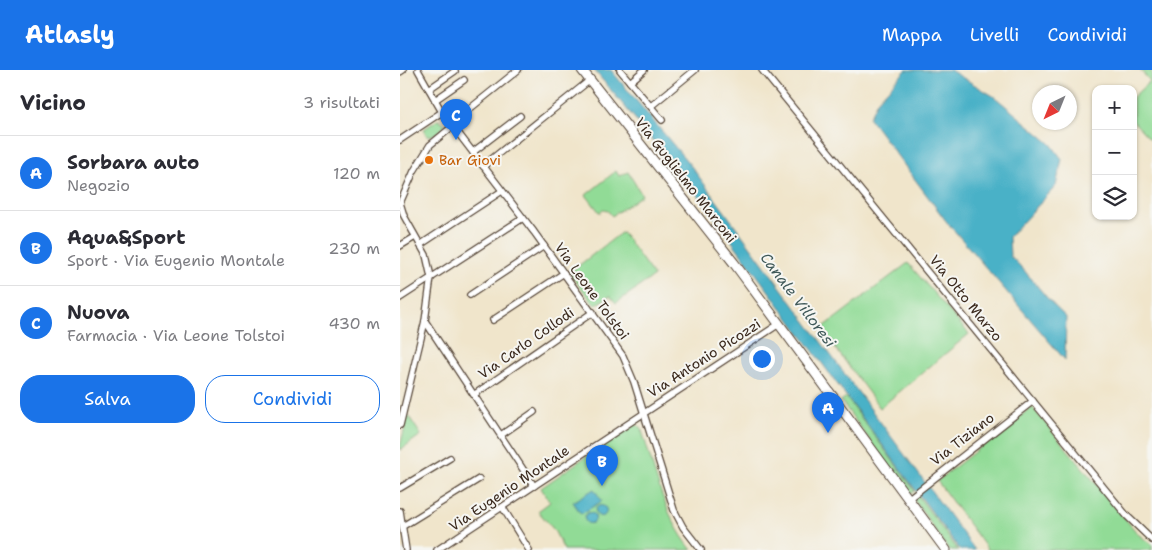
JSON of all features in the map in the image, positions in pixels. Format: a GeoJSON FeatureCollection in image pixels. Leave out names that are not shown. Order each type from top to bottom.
{"type":"FeatureCollection","features":[{"type":"Feature","properties":{"kind":"street","name":"Via Leone Tolstoi"},"geometry":{"type":"LineString","coordinates":[[418,70],[442,112],[564,272],[624,356],[674,510],[683,527],[701,550]]}},
{"type":"Feature","properties":{"kind":"street"},"geometry":{"type":"LineString","coordinates":[[400,425],[424,321],[431,277],[429,262],[401,210],[402,194],[430,145],[452,124],[518,70]]}},
{"type":"Feature","properties":{"kind":"street","name":"Via Guglielmo Marconi"},"geometry":{"type":"LineString","coordinates":[[582,70],[734,263],[910,496],[946,550]]}},
{"type":"Feature","properties":{"kind":"street"},"geometry":{"type":"LineString","coordinates":[[620,70],[662,120]]}},
{"type":"Feature","properties":{"kind":"street"},"geometry":{"type":"LineString","coordinates":[[630,82],[644,70]]}},
{"type":"Feature","properties":{"kind":"street"},"geometry":{"type":"LineString","coordinates":[[651,106],[695,70]]}},
{"type":"Feature","properties":{"kind":"street","name":"Via Otto Marzo"},"geometry":{"type":"LineString","coordinates":[[762,70],[1127,516],[1152,540]]}},
{"type":"Feature","properties":{"kind":"street"},"geometry":{"type":"LineString","coordinates":[[428,89],[455,71]]}},
{"type":"Feature","properties":{"kind":"street"},"geometry":{"type":"LineString","coordinates":[[436,100],[464,80]]}},
{"type":"Feature","properties":{"kind":"street"},"geometry":{"type":"LineString","coordinates":[[483,166],[590,80]]}},
{"type":"Feature","properties":{"kind":"street"},"geometry":{"type":"LineString","coordinates":[[400,140],[442,112]]}},
{"type":"Feature","properties":{"kind":"street"},"geometry":{"type":"LineString","coordinates":[[473,152],[520,116]]}},
{"type":"Feature","properties":{"kind":"street"},"geometry":{"type":"LineString","coordinates":[[420,244],[502,191]]}},
{"type":"Feature","properties":{"kind":"street"},"geometry":{"type":"LineString","coordinates":[[400,298],[523,218]]}},
{"type":"Feature","properties":{"kind":"street"},"geometry":{"type":"LineString","coordinates":[[400,246],[415,237]]}},
{"type":"Feature","properties":{"kind":"street"},"geometry":{"type":"LineString","coordinates":[[470,295],[544,246]]}},
{"type":"Feature","properties":{"kind":"street"},"geometry":{"type":"LineString","coordinates":[[493,320],[564,272]]}},
{"type":"Feature","properties":{"kind":"street","name":"Via Carlo Collodi"},"geometry":{"type":"LineString","coordinates":[[475,394],[592,312]]}},
{"type":"Feature","properties":{"kind":"street"},"geometry":{"type":"LineString","coordinates":[[424,321],[475,394],[534,486]]}},
{"type":"Feature","properties":{"kind":"street","name":"Via Antonio Picozzi"},"geometry":{"type":"LineString","coordinates":[[644,413],[779,324]]}},
{"type":"Feature","properties":{"kind":"street","name":"Via Tiziano"},"geometry":{"type":"LineString","coordinates":[[910,496],[1033,401]]}},
{"type":"Feature","properties":{"kind":"street"},"geometry":{"type":"LineString","coordinates":[[501,435],[534,412]]}},
{"type":"Feature","properties":{"kind":"street","name":"Via Eugenio Montale"},"geometry":{"type":"LineString","coordinates":[[437,550],[644,413]]}},
{"type":"Feature","properties":{"kind":"street"},"geometry":{"type":"LineString","coordinates":[[400,488],[450,458]]}},
{"type":"Feature","properties":{"kind":"street"},"geometry":{"type":"LineString","coordinates":[[403,526],[479,479]]}},
{"type":"Feature","properties":{"kind":"street"},"geometry":{"type":"LineString","coordinates":[[503,508],[529,550]]}},
{"type":"Feature","properties":{"kind":"street"},"geometry":{"type":"LineString","coordinates":[[400,512],[406,550]]}},
{"type":"Feature","properties":{"kind":"green space"},"geometry":{"type":"Polygon","coordinates":[[[1140,70],[1152,70],[1152,141],[1137,125],[1137,93],[1150,81],[1140,70]]]}},
{"type":"Feature","properties":{"kind":"green space"},"geometry":{"type":"Polygon","coordinates":[[[439,119],[445,124],[444,126],[435,134],[427,136],[424,129],[439,119]]]}},
{"type":"Feature","properties":{"kind":"green space"},"geometry":{"type":"Polygon","coordinates":[[[616,171],[619,176],[628,172],[642,195],[612,216],[608,211],[603,210],[600,213],[586,195],[616,171]]]}},
{"type":"Feature","properties":{"kind":"green space"},"geometry":{"type":"Polygon","coordinates":[[[622,232],[654,276],[616,303],[610,296],[595,305],[569,273],[622,232]]]}},
{"type":"Feature","properties":{"kind":"green space"},"geometry":{"type":"Polygon","coordinates":[[[908,263],[969,334],[880,408],[821,329],[908,263]]]}},
{"type":"Feature","properties":{"kind":"green space"},"geometry":{"type":"Polygon","coordinates":[[[846,397],[915,491],[909,494],[841,401],[846,397]]]}},
{"type":"Feature","properties":{"kind":"green space"},"geometry":{"type":"Polygon","coordinates":[[[1032,407],[1138,534],[1152,545],[1152,550],[988,550],[937,481],[1032,407]]]}},
{"type":"Feature","properties":{"kind":"green space"},"geometry":{"type":"Polygon","coordinates":[[[408,415],[421,435],[400,450],[400,446],[408,415]]]}},
{"type":"Feature","properties":{"kind":"green space"},"geometry":{"type":"Polygon","coordinates":[[[634,423],[641,428],[667,507],[682,536],[692,550],[564,550],[554,530],[538,511],[550,502],[541,488],[634,423]]]}},
{"type":"Feature","properties":{"kind":"green space"},"geometry":{"type":"Polygon","coordinates":[[[916,493],[958,550],[949,550],[912,497],[916,493]]]}},
{"type":"Feature","properties":{"kind":"water","name":"Canale Villoresi"},"geometry":{"type":"Polygon","coordinates":[[[594,70],[611,70],[691,166],[975,550],[960,550],[688,182],[594,70]]]}},
{"type":"Feature","properties":{"kind":"water"},"geometry":{"type":"Polygon","coordinates":[[[906,70],[950,70],[995,97],[1051,144],[1062,159],[1056,186],[1009,237],[1010,256],[1051,303],[1066,317],[1065,360],[946,221],[869,118],[877,101],[906,70]]]}},
{"type":"Feature","properties":{"kind":"water"},"geometry":{"type":"Polygon","coordinates":[[[594,489],[602,501],[581,514],[573,502],[594,489]]]}},
{"type":"Feature","properties":{"kind":"water"},"geometry":{"type":"Polygon","coordinates":[[[601,505],[607,511],[601,517],[595,511],[601,505]]]}},
{"type":"Feature","properties":{"kind":"water"},"geometry":{"type":"Polygon","coordinates":[[[590,512],[596,518],[590,524],[584,518],[590,512]]]}},
{"type":"Feature","properties":{"kind":"place","name":"Nuova"},"geometry":{"type":"Point","coordinates":[456,140]}},
{"type":"Feature","properties":{"kind":"place","name":"Bar Giovi"},"geometry":{"type":"Point","coordinates":[429,160]}},
{"type":"Feature","properties":{"kind":"place","name":"Sorbara auto"},"geometry":{"type":"Point","coordinates":[828,433]}},
{"type":"Feature","properties":{"kind":"place","name":"Aqua&Sport"},"geometry":{"type":"Point","coordinates":[602,486]}}]}
